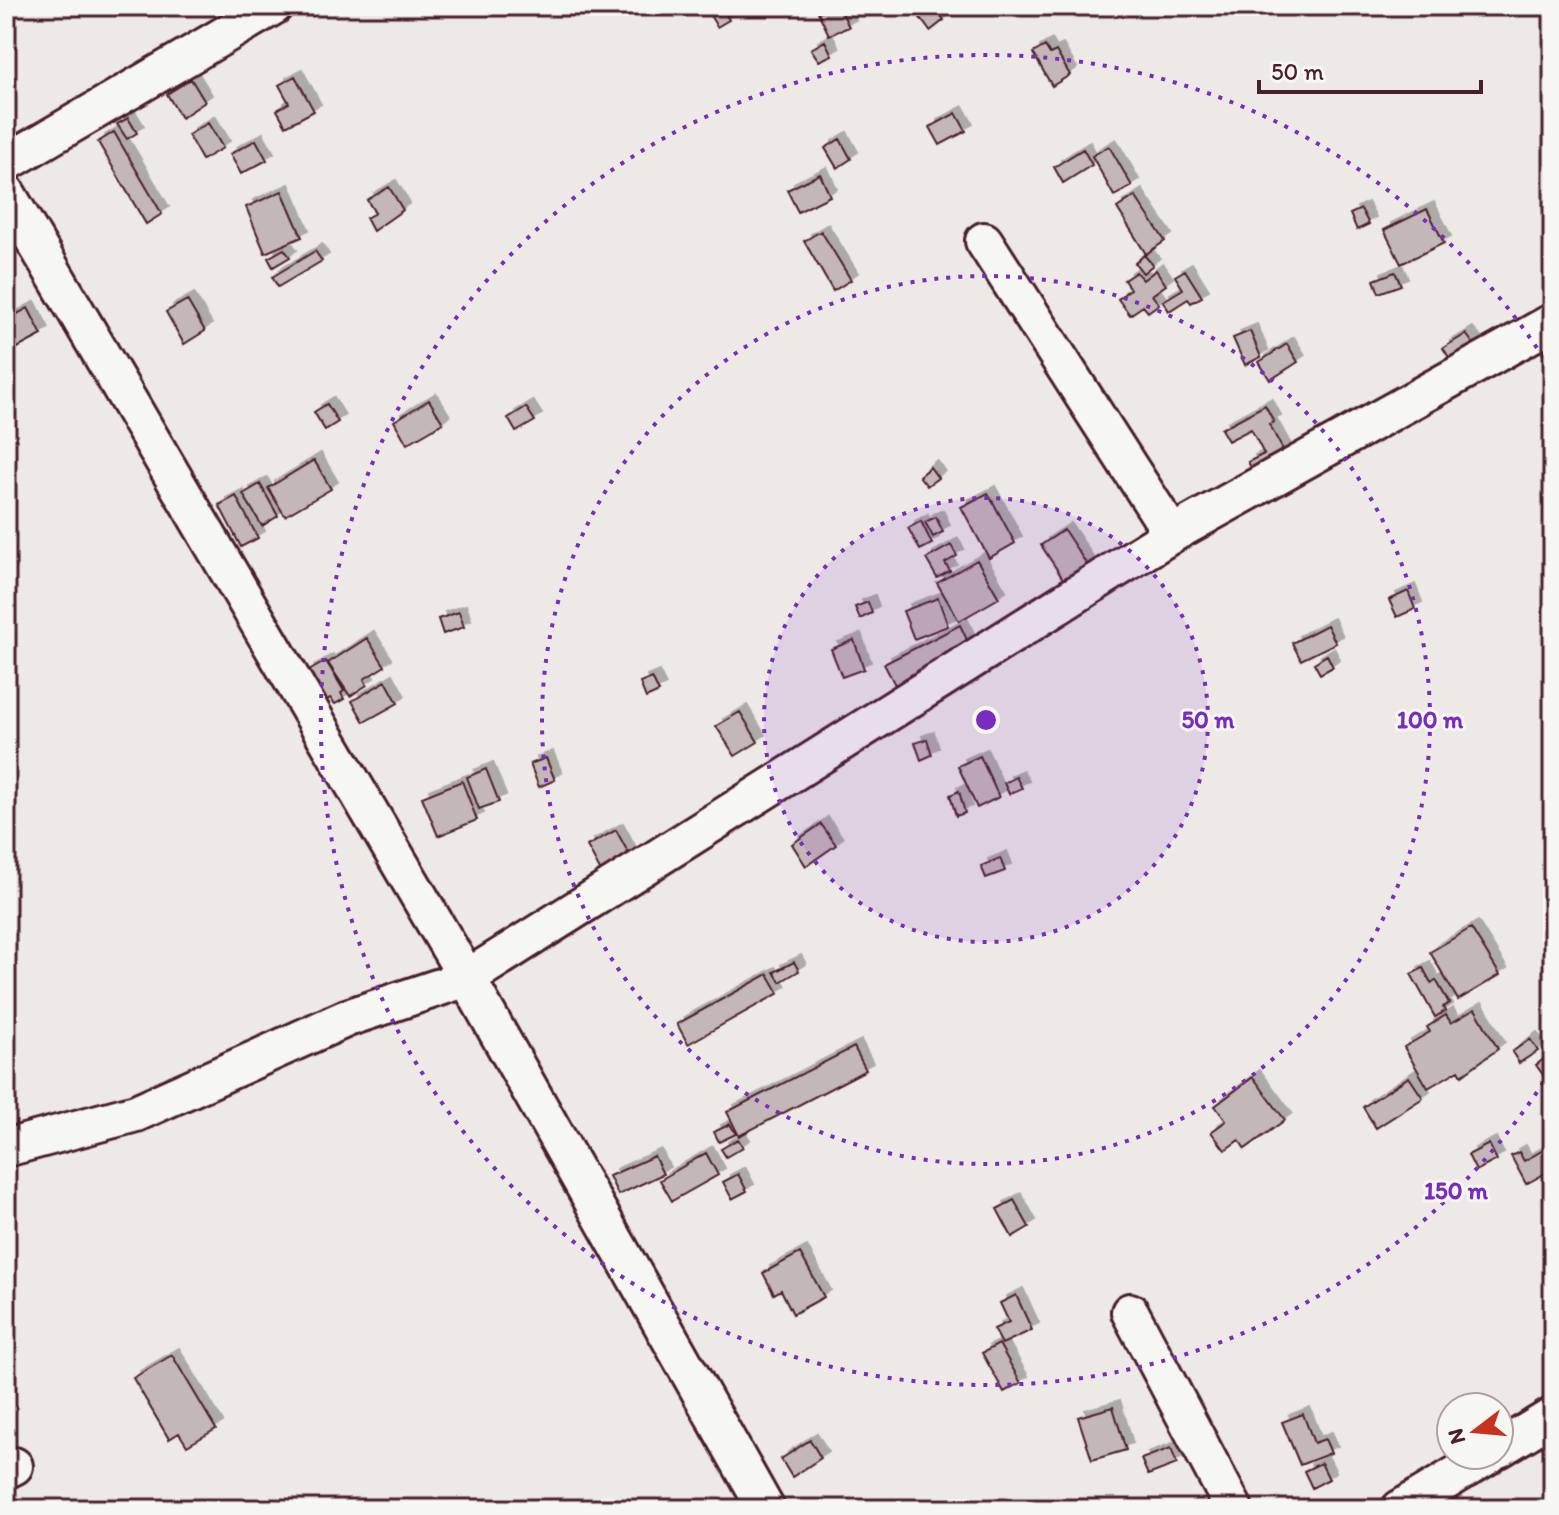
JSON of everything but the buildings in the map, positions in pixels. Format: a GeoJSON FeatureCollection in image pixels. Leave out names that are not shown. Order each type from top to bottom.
{"type":"FeatureCollection","features":[{"type":"Feature","properties":{"kind":"street"},"geometry":{"type":"LineString","coordinates":[[6,163],[274,6]]}},
{"type":"Feature","properties":{"kind":"street"},"geometry":{"type":"LineString","coordinates":[[6,192],[467,978],[766,1509]]}},
{"type":"Feature","properties":{"kind":"street"},"geometry":{"type":"LineString","coordinates":[[984,241],[1172,534]]}},
{"type":"Feature","properties":{"kind":"street"},"geometry":{"type":"LineString","coordinates":[[6,1148],[136,1113],[347,1018],[467,978],[1172,534],[1553,322]]}},
{"type":"Feature","properties":{"kind":"street"},"geometry":{"type":"LineString","coordinates":[[1130,1312],[1234,1509]]}},
{"type":"Feature","properties":{"kind":"street"},"geometry":{"type":"LineString","coordinates":[[1515,1439],[1553,1416]]}},
{"type":"Feature","properties":{"kind":"street"},"geometry":{"type":"LineString","coordinates":[[1400,1509],[1463,1471]]}}]}
